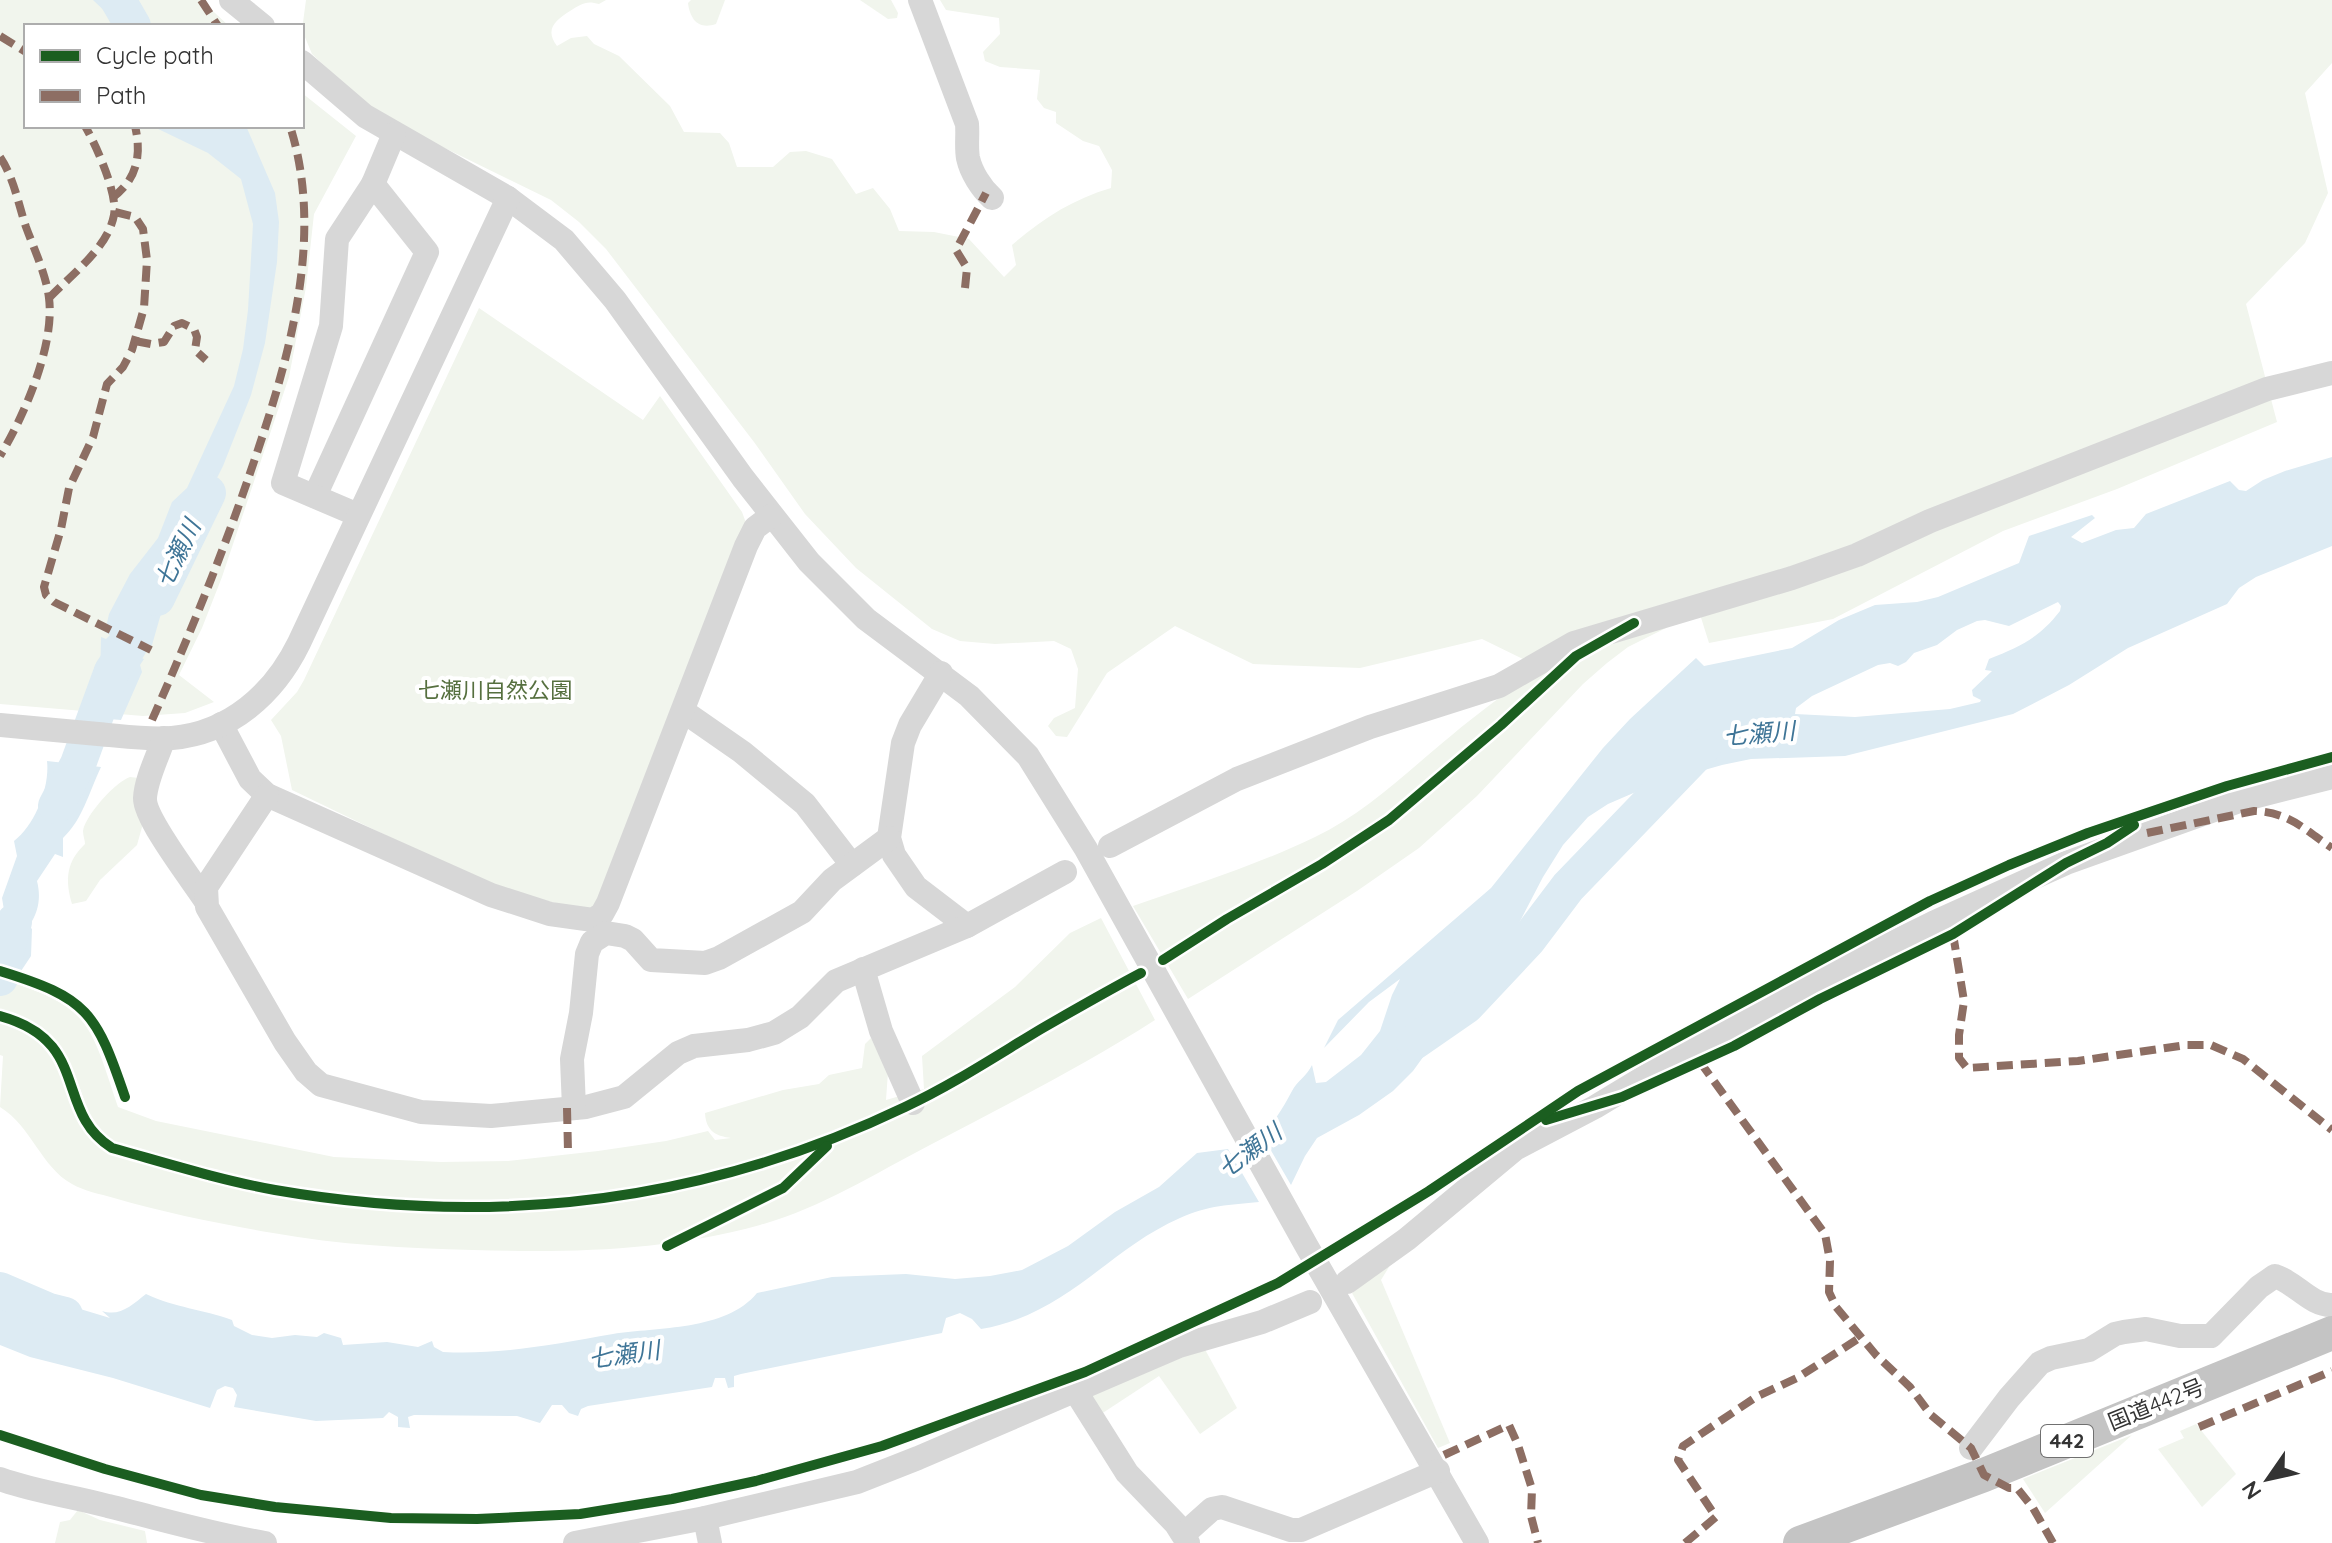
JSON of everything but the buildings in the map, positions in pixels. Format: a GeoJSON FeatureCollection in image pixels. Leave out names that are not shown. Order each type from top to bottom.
{"type":"FeatureCollection","features":[{"type":"Feature","properties":{"kind":"highway","name":"国道442号"},"geometry":{"type":"LineString","coordinates":[[1800,1543],[1984,1475],[2332,1333]]}},
{"type":"Feature","properties":{"kind":"street"},"geometry":{"type":"LineString","coordinates":[[231,0],[261,24]]}},
{"type":"Feature","properties":{"kind":"street"},"geometry":{"type":"LineString","coordinates":[[920,0],[967,124],[968,157],[982,189],[992,198]]}},
{"type":"Feature","properties":{"kind":"street"},"geometry":{"type":"LineString","coordinates":[[304,64],[349,104],[394,134],[508,198],[564,240],[595,274],[771,516],[809,562],[849,604],[941,673],[998,724],[1041,773],[1477,1543]]}},
{"type":"Feature","properties":{"kind":"street"},"geometry":{"type":"LineString","coordinates":[[358,515],[283,483],[331,326],[337,239],[373,184],[394,134]]}},
{"type":"Feature","properties":{"kind":"street"},"geometry":{"type":"LineString","coordinates":[[315,496],[427,252],[373,184]]}},
{"type":"Feature","properties":{"kind":"street"},"geometry":{"type":"LineString","coordinates":[[0,725],[164,738],[193,734],[221,724],[264,696],[286,667],[508,198]]}},
{"type":"Feature","properties":{"kind":"street"},"geometry":{"type":"LineString","coordinates":[[1110,846],[1237,779],[1370,727],[1499,686],[1574,643],[1805,574],[1857,555],[1930,521],[2267,389],[2332,373]]}},
{"type":"Feature","properties":{"kind":"street"},"geometry":{"type":"LineString","coordinates":[[574,1108],[572,1059],[581,1013],[587,954],[602,925],[746,546],[755,528],[771,516]]}},
{"type":"Feature","properties":{"kind":"street"},"geometry":{"type":"LineString","coordinates":[[941,673],[910,725],[903,743],[889,838],[894,855],[916,887],[967,926]]}},
{"type":"Feature","properties":{"kind":"street"},"geometry":{"type":"LineString","coordinates":[[683,711],[742,752],[805,804],[852,865]]}},
{"type":"Feature","properties":{"kind":"street"},"geometry":{"type":"LineString","coordinates":[[221,724],[250,779],[267,795],[491,895],[602,925],[633,940],[651,960],[713,961],[802,912],[823,888],[889,838]]}},
{"type":"Feature","properties":{"kind":"street"},"geometry":{"type":"LineString","coordinates":[[164,738],[145,795],[153,822],[205,900],[285,1042],[306,1072],[321,1085],[436,1114],[491,1116],[574,1108],[624,1097],[669,1059],[686,1049],[774,1033],[800,1017],[832,984],[967,926],[1065,872]]}},
{"type":"Feature","properties":{"kind":"street"},"geometry":{"type":"LineString","coordinates":[[1347,1282],[1407,1239],[1515,1149],[1595,1107],[1805,986],[1933,923],[2066,863],[2245,799],[2332,777]]}},
{"type":"Feature","properties":{"kind":"street"},"geometry":{"type":"LineString","coordinates":[[205,900],[206,887],[267,795]]}},
{"type":"Feature","properties":{"kind":"street"},"geometry":{"type":"LineString","coordinates":[[863,969],[881,1031],[913,1103]]}},
{"type":"Feature","properties":{"kind":"street"},"geometry":{"type":"LineString","coordinates":[[1971,1448],[2034,1368],[2051,1358],[2089,1350],[2115,1334],[2139,1330],[2163,1331],[2180,1336],[2211,1336],[2259,1287],[2275,1276],[2319,1303],[2332,1305]]}},
{"type":"Feature","properties":{"kind":"street"},"geometry":{"type":"LineString","coordinates":[[575,1543],[705,1518],[857,1482],[1179,1346],[1278,1316],[1310,1302]]}},
{"type":"Feature","properties":{"kind":"street"},"geometry":{"type":"LineString","coordinates":[[1076,1392],[1127,1473],[1186,1539],[1212,1509],[1222,1507],[1291,1530],[1301,1530],[1438,1471]]}},
{"type":"Feature","properties":{"kind":"street"},"geometry":{"type":"LineString","coordinates":[[0,1479],[183,1527],[265,1543]]}},
{"type":"Feature","properties":{"kind":"street"},"geometry":{"type":"LineString","coordinates":[[705,1518],[710,1543]]}},
{"type":"Feature","properties":{"kind":"green space"},"geometry":{"type":"Polygon","coordinates":[[[0,0],[201,0],[227,24],[24,24],[24,128],[304,128],[304,95],[356,136],[314,214],[306,287],[289,377],[222,577],[179,675],[214,702],[185,713],[143,716],[0,704],[0,0]]]}},
{"type":"Feature","properties":{"kind":"green space"},"geometry":{"type":"Polygon","coordinates":[[[306,0],[606,0],[599,4],[591,2],[581,5],[556,22],[552,35],[557,46],[571,38],[587,36],[594,44],[619,56],[670,106],[684,132],[720,133],[729,143],[737,167],[773,167],[790,152],[806,151],[832,159],[856,194],[873,188],[890,209],[899,231],[934,232],[969,239],[1004,277],[1016,265],[1012,245],[1058,211],[1111,188],[1112,170],[1099,146],[1083,141],[1056,123],[1056,112],[1044,108],[1037,99],[1040,70],[1000,67],[985,61],[983,52],[1000,34],[999,18],[946,10],[940,0],[2332,0],[2332,63],[2305,93],[2328,193],[2305,243],[2246,304],[2277,422],[2117,489],[2003,531],[1833,619],[1709,643],[1698,608],[1628,647],[1607,663],[1583,684],[1477,796],[1419,848],[1188,999],[1133,906],[1248,866],[1334,827],[1386,790],[1537,666],[1482,639],[1360,668],[1253,664],[1175,626],[1107,673],[1067,737],[1056,736],[1048,726],[1054,718],[1075,708],[1078,669],[1071,649],[1054,641],[995,644],[960,641],[932,629],[856,568],[805,514],[754,442],[606,249],[579,222],[551,200],[414,133],[361,100],[312,54],[303,24],[306,0]]]}},
{"type":"Feature","properties":{"kind":"green space"},"geometry":{"type":"Polygon","coordinates":[[[691,0],[725,0],[716,24],[704,26],[696,22],[689,9],[691,0]]]}},
{"type":"Feature","properties":{"kind":"green space"},"geometry":{"type":"Polygon","coordinates":[[[860,0],[891,0],[898,13],[897,18],[888,19],[860,0]]]}},
{"type":"Feature","properties":{"kind":"green space","name":"七瀬川自然公園"},"geometry":{"type":"Polygon","coordinates":[[[479,308],[643,420],[660,396],[742,512],[746,523],[600,902],[587,911],[493,887],[292,790],[281,736],[271,720],[304,680],[479,308]]]}},
{"type":"Feature","properties":{"kind":"green space"},"geometry":{"type":"Polygon","coordinates":[[[130,777],[139,778],[144,820],[137,845],[100,880],[86,901],[72,904],[69,872],[74,858],[85,844],[85,825],[109,792],[130,777]]]}},
{"type":"Feature","properties":{"kind":"green space"},"geometry":{"type":"Polygon","coordinates":[[[1101,918],[1155,1020],[1044,1085],[826,1200],[783,1218],[725,1234],[618,1248],[473,1250],[348,1243],[233,1226],[153,1209],[77,1186],[52,1168],[20,1125],[0,1107],[3,1056],[0,1055],[0,1023],[25,1030],[44,1044],[57,1065],[75,1111],[90,1118],[77,1080],[62,1050],[38,1027],[0,1012],[0,979],[52,998],[70,1009],[92,1036],[118,1107],[156,1121],[334,1157],[441,1162],[508,1161],[598,1151],[708,1131],[715,1140],[731,1138],[713,1132],[705,1113],[783,1090],[819,1084],[829,1075],[862,1068],[865,1044],[871,1038],[888,1072],[886,1100],[924,1089],[922,1056],[1015,987],[1070,933],[1101,918]]]}},
{"type":"Feature","properties":{"kind":"green space"},"geometry":{"type":"Polygon","coordinates":[[[1392,1262],[1381,1280],[1450,1443],[1438,1448],[1352,1293],[1392,1262]]]}},
{"type":"Feature","properties":{"kind":"green space"},"geometry":{"type":"Polygon","coordinates":[[[1202,1344],[1237,1408],[1200,1434],[1159,1376],[1095,1418],[1088,1395],[1202,1344]]]}},
{"type":"Feature","properties":{"kind":"green space"},"geometry":{"type":"Polygon","coordinates":[[[2196,1424],[2236,1474],[2202,1507],[2158,1449],[2184,1438],[2180,1431],[2196,1424]]]}},
{"type":"Feature","properties":{"kind":"green space"},"geometry":{"type":"Polygon","coordinates":[[[2132,1435],[2045,1513],[2023,1479],[2132,1435]]]}},
{"type":"Feature","properties":{"kind":"green space"},"geometry":{"type":"Polygon","coordinates":[[[78,1510],[100,1520],[145,1531],[147,1543],[55,1543],[60,1522],[70,1520],[78,1510]]]}},
{"type":"Feature","properties":{"kind":"water"},"geometry":{"type":"Polygon","coordinates":[[[93,0],[119,0],[130,22],[139,24],[116,24],[93,0]]]}},
{"type":"Feature","properties":{"kind":"water"},"geometry":{"type":"Polygon","coordinates":[[[156,128],[247,128],[275,193],[279,222],[277,262],[265,343],[251,395],[223,466],[177,558],[152,645],[148,652],[139,651],[139,657],[144,659],[140,665],[142,672],[121,720],[109,719],[116,687],[113,685],[86,709],[84,717],[77,716],[100,683],[101,637],[106,639],[110,635],[105,632],[109,614],[130,574],[158,538],[172,502],[187,488],[234,386],[243,349],[253,224],[241,179],[208,153],[156,128]]]}},
{"type":"Feature","properties":{"kind":"water"},"geometry":{"type":"Polygon","coordinates":[[[2332,457],[2332,546],[2256,577],[2239,588],[2227,604],[2128,648],[2069,685],[2013,714],[1845,756],[1751,759],[1722,765],[1652,785],[1608,804],[1588,817],[1563,845],[1517,927],[1413,1071],[1393,1091],[1359,1115],[1317,1138],[1291,1185],[1262,1135],[1312,1065],[1316,1083],[1326,1082],[1361,1055],[1380,1031],[1400,979],[1369,1002],[1324,1048],[1338,1020],[1491,888],[1603,748],[1696,658],[1704,666],[1792,648],[1839,620],[1875,605],[1938,597],[2019,563],[2029,536],[2092,515],[2095,518],[2071,537],[2082,543],[2116,530],[2134,528],[2146,514],[2230,481],[2239,490],[2246,491],[2285,471],[2332,457]],[[2058,602],[2009,626],[1977,621],[1957,630],[1937,645],[1914,653],[1898,666],[1890,663],[1878,665],[1812,696],[1796,708],[1795,714],[1855,717],[1950,709],[1980,702],[1973,696],[1972,690],[1992,671],[1985,670],[1989,659],[2037,635],[2060,611],[2058,602]]]}},
{"type":"Feature","properties":{"kind":"water"},"geometry":{"type":"Polygon","coordinates":[[[47,761],[101,767],[81,814],[63,838],[63,857],[55,854],[37,881],[38,904],[29,926],[32,929],[31,956],[19,974],[0,969],[2,898],[17,856],[14,841],[40,805],[47,761]]]}},
{"type":"Feature","properties":{"kind":"water"},"geometry":{"type":"Polygon","coordinates":[[[1228,1149],[1259,1202],[1210,1208],[1180,1218],[1130,1247],[1063,1296],[1012,1321],[981,1329],[972,1319],[960,1313],[946,1318],[942,1333],[741,1374],[734,1376],[734,1387],[728,1388],[725,1378],[715,1378],[712,1387],[588,1406],[581,1409],[578,1416],[569,1413],[562,1405],[552,1405],[540,1423],[517,1416],[414,1415],[408,1417],[410,1428],[398,1427],[398,1417],[389,1412],[383,1418],[316,1421],[234,1407],[237,1395],[233,1388],[225,1386],[217,1390],[210,1408],[113,1378],[30,1357],[0,1345],[0,1296],[20,1299],[3,1289],[22,1290],[57,1305],[110,1318],[102,1311],[120,1311],[146,1294],[232,1320],[234,1326],[252,1335],[317,1337],[324,1333],[341,1338],[343,1345],[387,1342],[418,1347],[432,1341],[434,1347],[443,1352],[507,1350],[690,1325],[728,1314],[757,1293],[832,1277],[906,1274],[955,1279],[1022,1270],[1068,1246],[1115,1212],[1159,1187],[1197,1153],[1228,1149]]]}},
{"type":"Feature","properties":{"kind":"waterway","name":"七瀬川"},"geometry":{"type":"LineString","coordinates":[[118,0],[132,24]]}},
{"type":"Feature","properties":{"kind":"waterway","name":"七瀬川"},"geometry":{"type":"LineString","coordinates":[[157,598],[208,493]]}},
{"type":"Feature","properties":{"kind":"waterway","name":"七瀬川"},"geometry":{"type":"LineString","coordinates":[[56,806],[78,764],[112,671],[129,646]]}},
{"type":"Feature","properties":{"kind":"waterway","name":"七瀬川"},"geometry":{"type":"LineString","coordinates":[[1414,1042],[1466,1006],[1528,940],[1568,887],[1704,746]]}},
{"type":"Feature","properties":{"kind":"waterway","name":"七瀬川"},"geometry":{"type":"LineString","coordinates":[[0,978],[14,922]]}},
{"type":"Feature","properties":{"kind":"waterway","name":"七瀬川"},"geometry":{"type":"LineString","coordinates":[[0,1290],[65,1315]]}},
{"type":"Feature","properties":{"kind":"marked path"},"geometry":{"type":"LineString","coordinates":[[201,0],[217,24]]}},
{"type":"Feature","properties":{"kind":"marked path"},"geometry":{"type":"LineString","coordinates":[[0,36],[24,51]]}},
{"type":"Feature","properties":{"kind":"marked path"},"geometry":{"type":"LineString","coordinates":[[49,298],[97,250],[114,215],[113,195],[86,128]]}},
{"type":"Feature","properties":{"kind":"marked path"},"geometry":{"type":"LineString","coordinates":[[112,198],[127,183],[136,166],[135,128]]}},
{"type":"Feature","properties":{"kind":"marked path"},"geometry":{"type":"LineString","coordinates":[[152,720],[236,512],[287,352],[303,261],[304,215],[300,170],[290,128]]}},
{"type":"Feature","properties":{"kind":"marked path"},"geometry":{"type":"LineString","coordinates":[[0,157],[12,182],[43,271],[50,317],[36,380],[0,456]]}},
{"type":"Feature","properties":{"kind":"marked path"},"geometry":{"type":"LineString","coordinates":[[965,288],[967,268],[956,250],[986,193]]}},
{"type":"Feature","properties":{"kind":"marked path"},"geometry":{"type":"LineString","coordinates":[[115,212],[135,217],[143,229],[147,260],[144,308],[132,350],[123,367],[107,384],[93,437],[69,488],[44,587],[46,595],[54,602],[151,650]]}},
{"type":"Feature","properties":{"kind":"marked path"},"geometry":{"type":"LineString","coordinates":[[135,341],[151,344],[164,342],[174,326],[182,323],[194,329],[197,337],[195,350],[206,360]]}},
{"type":"Feature","properties":{"kind":"marked path"},"geometry":{"type":"LineString","coordinates":[[2147,833],[2254,811],[2287,818],[2332,848]]}},
{"type":"Feature","properties":{"kind":"marked path"},"geometry":{"type":"LineString","coordinates":[[1953,934],[1964,1001],[1959,1058],[1967,1068],[2078,1061],[2186,1045],[2211,1045],[2243,1059],[2332,1130]]}},
{"type":"Feature","properties":{"kind":"marked path"},"geometry":{"type":"LineString","coordinates":[[1700,1062],[1825,1234],[1830,1261],[1829,1292],[1836,1307],[1876,1355],[1910,1387],[1931,1415],[1971,1448],[1984,1475],[2009,1488],[2017,1488],[2033,1508],[2053,1543]]}},
{"type":"Feature","properties":{"kind":"marked path"},"geometry":{"type":"LineString","coordinates":[[567,1108],[568,1151]]}},
{"type":"Feature","properties":{"kind":"marked path"},"geometry":{"type":"LineString","coordinates":[[1685,1543],[1716,1517],[1678,1460],[1683,1446],[1756,1397],[1797,1378],[1861,1337]]}},
{"type":"Feature","properties":{"kind":"marked path"},"geometry":{"type":"LineString","coordinates":[[2199,1427],[2332,1371]]}},
{"type":"Feature","properties":{"kind":"marked path"},"geometry":{"type":"LineString","coordinates":[[1444,1455],[1509,1425],[1532,1489],[1531,1516],[1538,1543]]}},
{"type":"Feature","properties":{"kind":"cycle path"},"geometry":{"type":"LineString","coordinates":[[1163,960],[1389,820],[1501,725],[1576,656],[1634,623]]}},
{"type":"Feature","properties":{"kind":"cycle path"},"geometry":{"type":"LineString","coordinates":[[0,1435],[105,1469],[201,1495],[275,1507],[391,1518],[477,1519],[580,1514],[756,1481],[882,1446],[1085,1372],[1278,1283],[1429,1191],[1578,1091],[1930,901],[2088,833],[2227,786],[2332,757]]}},
{"type":"Feature","properties":{"kind":"cycle path"},"geometry":{"type":"LineString","coordinates":[[1546,1120],[1622,1097],[1734,1046],[1820,999],[1953,934],[2066,863],[2107,843],[2134,825]]}},
{"type":"Feature","properties":{"kind":"cycle path"},"geometry":{"type":"LineString","coordinates":[[0,971],[53,990],[85,1012],[106,1045],[125,1097]]}},
{"type":"Feature","properties":{"kind":"cycle path"},"geometry":{"type":"LineString","coordinates":[[0,1016],[29,1027],[48,1042],[60,1059],[83,1115],[94,1133],[112,1148],[275,1190],[357,1201],[438,1207],[518,1206],[597,1199],[676,1185],[753,1166],[829,1140],[940,1089],[1141,973]]}},
{"type":"Feature","properties":{"kind":"cycle path"},"geometry":{"type":"LineString","coordinates":[[667,1246],[783,1188],[827,1146]]}}]}
